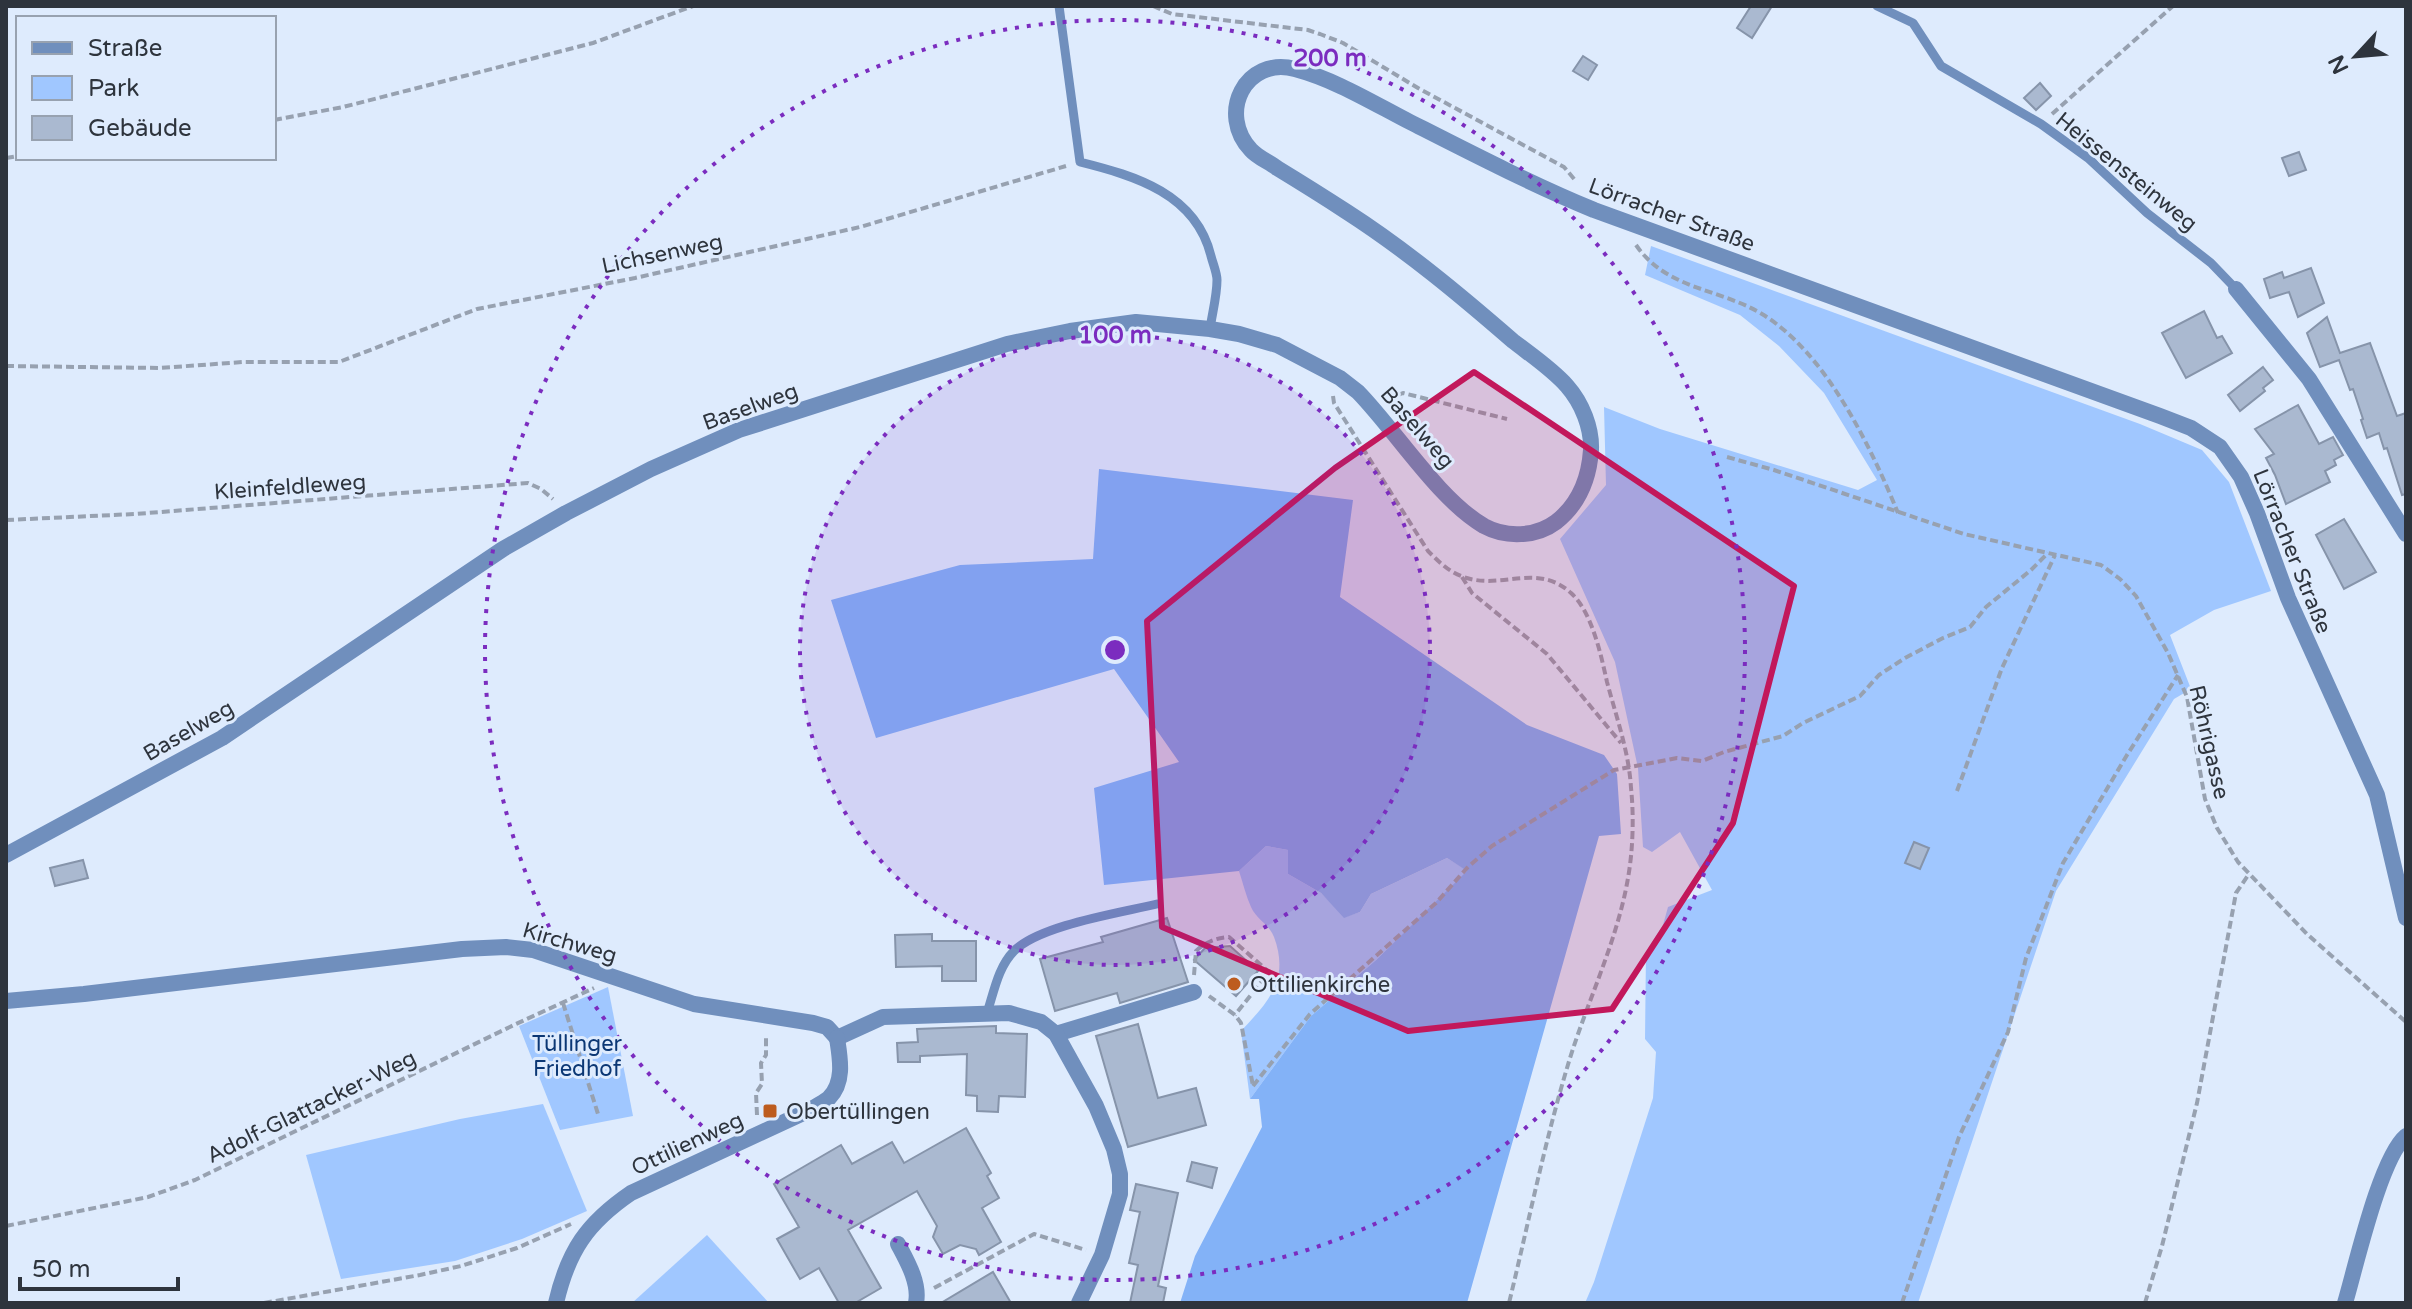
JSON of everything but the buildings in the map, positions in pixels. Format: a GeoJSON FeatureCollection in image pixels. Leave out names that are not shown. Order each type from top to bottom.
{"type":"FeatureCollection","features":[{"type":"Feature","properties":{"kind":"street","name":"Lörracher Straße"},"geometry":{"type":"LineString","coordinates":[[1535,531],[1552,525],[1568,512],[1583,491],[1590,464],[1591,442],[1585,415],[1567,387],[1415,260],[1349,213],[1252,152],[1240,135],[1235,115],[1237,96],[1259,72],[1270,68],[1293,69],[1331,82],[1527,182],[1594,210],[2171,420],[2191,428],[2220,447],[2247,489],[2288,598],[2377,795],[2406,918]]}},
{"type":"Feature","properties":{"kind":"street"},"geometry":{"type":"LineString","coordinates":[[2236,289],[2309,379],[2406,534]]}},
{"type":"Feature","properties":{"kind":"street","name":"Baselweg"},"geometry":{"type":"LineString","coordinates":[[6,855],[222,738],[503,549],[651,469],[739,430],[1007,344],[1136,322],[1210,329],[1277,345],[1340,378],[1375,409],[1455,503],[1484,526],[1507,535],[1535,531]]}},
{"type":"Feature","properties":{"kind":"street","name":"Kirchweg"},"geometry":{"type":"LineString","coordinates":[[6,1001],[462,949],[506,947],[533,950],[694,1004],[813,1023],[827,1027],[837,1038]]}},
{"type":"Feature","properties":{"kind":"street"},"geometry":{"type":"LineString","coordinates":[[1056,1034],[1194,992]]}},
{"type":"Feature","properties":{"kind":"street"},"geometry":{"type":"LineString","coordinates":[[837,1038],[883,1017],[987,1013],[1025,1017],[1041,1022],[1056,1034],[1096,1106],[1117,1157],[1120,1194],[1102,1255],[1079,1303]]}},
{"type":"Feature","properties":{"kind":"street","name":"Ottilienweg"},"geometry":{"type":"LineString","coordinates":[[556,1303],[574,1249],[597,1219],[631,1193],[812,1109],[830,1097],[839,1081],[841,1065],[837,1038]]}},
{"type":"Feature","properties":{"kind":"street"},"geometry":{"type":"LineString","coordinates":[[2345,1303],[2383,1173],[2397,1143],[2406,1136]]}},
{"type":"Feature","properties":{"kind":"street"},"geometry":{"type":"LineString","coordinates":[[898,1244],[911,1269],[917,1300]]}},
{"type":"Feature","properties":{"kind":"lane"},"geometry":{"type":"LineString","coordinates":[[1059,6],[1080,162],[1142,180],[1173,198],[1200,224],[1208,242],[1217,280],[1210,329]]}},
{"type":"Feature","properties":{"kind":"lane","name":"Heissensteinweg"},"geometry":{"type":"LineString","coordinates":[[1877,6],[1913,23],[1941,66],[2041,124],[2088,158],[2147,213],[2211,263],[2236,289]]}},
{"type":"Feature","properties":{"kind":"lane"},"geometry":{"type":"LineString","coordinates":[[987,1013],[1000,971],[1013,951],[1027,941],[1053,930],[1157,904]]}},
{"type":"Feature","properties":{"kind":"path"},"geometry":{"type":"LineString","coordinates":[[276,120],[343,107],[593,43],[693,6]]}},
{"type":"Feature","properties":{"kind":"path"},"geometry":{"type":"LineString","coordinates":[[1153,6],[1172,14],[1308,30],[1343,43],[1418,88],[1564,167],[1594,210]]}},
{"type":"Feature","properties":{"kind":"path"},"geometry":{"type":"LineString","coordinates":[[2041,124],[2173,6]]}},
{"type":"Feature","properties":{"kind":"path","name":"Lichsenweg"},"geometry":{"type":"LineString","coordinates":[[6,366],[160,368],[243,362],[339,362],[477,309],[635,278],[860,227],[1080,162]]}},
{"type":"Feature","properties":{"kind":"path"},"geometry":{"type":"LineString","coordinates":[[1640,228],[1635,243],[1660,271],[1675,280],[1731,299],[1762,314],[1809,352],[1837,393],[1879,467],[1898,513]]}},
{"type":"Feature","properties":{"kind":"path"},"geometry":{"type":"LineString","coordinates":[[1340,378],[1332,391],[1334,403],[1428,551],[1442,565],[1462,577],[1485,581],[1535,577],[1553,579],[1573,595],[1600,651],[1628,768],[1631,787],[1628,878],[1611,941],[1567,1067],[1509,1303]]}},
{"type":"Feature","properties":{"kind":"path"},"geometry":{"type":"LineString","coordinates":[[1375,409],[1391,396],[1403,393],[1507,419]]}},
{"type":"Feature","properties":{"kind":"path","name":"Röhrigasse"},"geometry":{"type":"LineString","coordinates":[[1727,457],[1964,534],[2101,565],[2120,579],[2136,596],[2178,675],[2187,697],[2205,799],[2217,828],[2238,862],[2307,934],[2406,1022]]}},
{"type":"Feature","properties":{"kind":"path","name":"Kleinfeldleweg"},"geometry":{"type":"LineString","coordinates":[[6,520],[135,514],[528,483],[541,489],[566,513]]}},
{"type":"Feature","properties":{"kind":"path"},"geometry":{"type":"LineString","coordinates":[[1194,992],[1209,996],[1241,1023],[1253,1086],[1310,1014],[1436,903],[1467,868],[1492,846],[1614,770],[1677,758],[1702,761],[1783,736],[1860,696],[1879,675],[1905,658],[1970,627],[1986,607],[2048,553]]}},
{"type":"Feature","properties":{"kind":"path"},"geometry":{"type":"LineString","coordinates":[[1957,791],[2002,668],[2055,555]]}},
{"type":"Feature","properties":{"kind":"path"},"geometry":{"type":"LineString","coordinates":[[1462,577],[1472,593],[1547,654],[1623,745]]}},
{"type":"Feature","properties":{"kind":"path"},"geometry":{"type":"LineString","coordinates":[[1902,1303],[1959,1137],[2008,1032],[2026,958],[2063,863],[2178,675]]}},
{"type":"Feature","properties":{"kind":"path"},"geometry":{"type":"LineString","coordinates":[[2145,1303],[2197,1103],[2236,893],[2249,874]]}},
{"type":"Feature","properties":{"kind":"path"},"geometry":{"type":"LineString","coordinates":[[1194,970],[1196,951],[1217,938],[1229,937],[1269,972],[1235,1015]]}},
{"type":"Feature","properties":{"kind":"path","name":"Adolf-Glattacker-Weg"},"geometry":{"type":"LineString","coordinates":[[6,1226],[148,1197],[195,1180],[617,978]]}},
{"type":"Feature","properties":{"kind":"path"},"geometry":{"type":"LineString","coordinates":[[563,1003],[598,1114]]}},
{"type":"Feature","properties":{"kind":"path"},"geometry":{"type":"LineString","coordinates":[[758,1134],[756,1093],[762,1084],[761,1063],[766,1055],[766,1039]]}},
{"type":"Feature","properties":{"kind":"path"},"geometry":{"type":"LineString","coordinates":[[264,1303],[461,1266],[517,1248],[570,1224],[597,1219]]}},
{"type":"Feature","properties":{"kind":"path"},"geometry":{"type":"LineString","coordinates":[[917,1300],[1034,1234],[1102,1255]]}},
{"type":"Feature","properties":{"kind":"highlighted area"},"geometry":{"type":"Polygon","coordinates":[[[1474,372],[1794,586],[1733,823],[1612,1009],[1408,1031],[1162,927],[1147,621],[1335,468],[1474,372]]]}},
{"type":"Feature","properties":{"kind":"green space"},"geometry":{"type":"Polygon","coordinates":[[[1651,246],[2140,424],[2202,450],[2229,482],[2271,591],[2214,610],[2170,635],[2191,689],[2174,699],[2056,891],[1918,1303],[1585,1303],[1653,1098],[1656,1052],[1645,1039],[1646,952],[1663,925],[1668,907],[1712,890],[1680,832],[1652,852],[1643,847],[1638,768],[1615,662],[1560,539],[1606,485],[1604,407],[1660,429],[1858,490],[1877,480],[1824,393],[1779,346],[1740,315],[1645,275],[1651,246]]]}},
{"type":"Feature","properties":{"kind":"green space"},"geometry":{"type":"Polygon","coordinates":[[[1266,846],[1288,850],[1288,874],[1321,893],[1345,917],[1360,912],[1371,894],[1447,858],[1468,871],[1376,960],[1311,1016],[1250,1099],[1241,1031],[1268,1000],[1278,978],[1279,966],[1274,937],[1253,911],[1239,871],[1266,846]]]}},
{"type":"Feature","properties":{"kind":"green space","name":"Tüllinger Friedhof"},"geometry":{"type":"Polygon","coordinates":[[[608,987],[633,1116],[560,1130],[519,1026],[608,987]]]}},
{"type":"Feature","properties":{"kind":"green space"},"geometry":{"type":"Polygon","coordinates":[[[543,1104],[587,1211],[522,1239],[455,1261],[341,1279],[306,1155],[460,1119],[543,1104]]]}},
{"type":"Feature","properties":{"kind":"green space"},"geometry":{"type":"Polygon","coordinates":[[[707,1235],[769,1303],[632,1303],[707,1235]]]}},
{"type":"Feature","properties":{"kind":"shaded area"},"geometry":{"type":"Polygon","coordinates":[[[1099,469],[1353,500],[1340,597],[1527,725],[1604,755],[1617,774],[1621,834],[1599,836],[1467,1303],[1180,1303],[1195,1256],[1262,1127],[1259,1099],[1250,1099],[1311,1016],[1376,960],[1467,871],[1447,858],[1371,894],[1360,912],[1344,918],[1321,893],[1288,874],[1288,850],[1266,846],[1239,871],[1104,885],[1094,788],[1179,762],[1114,669],[876,738],[831,600],[960,565],[1093,559],[1099,469]]]}},
{"type":"Feature","properties":{"kind":"place","name":"Ottilienkirche"},"geometry":{"type":"Point","coordinates":[1234,984]}},
{"type":"Feature","properties":{"kind":"place","name":"Obertüllingen"},"geometry":{"type":"Point","coordinates":[770,1111]}}]}
